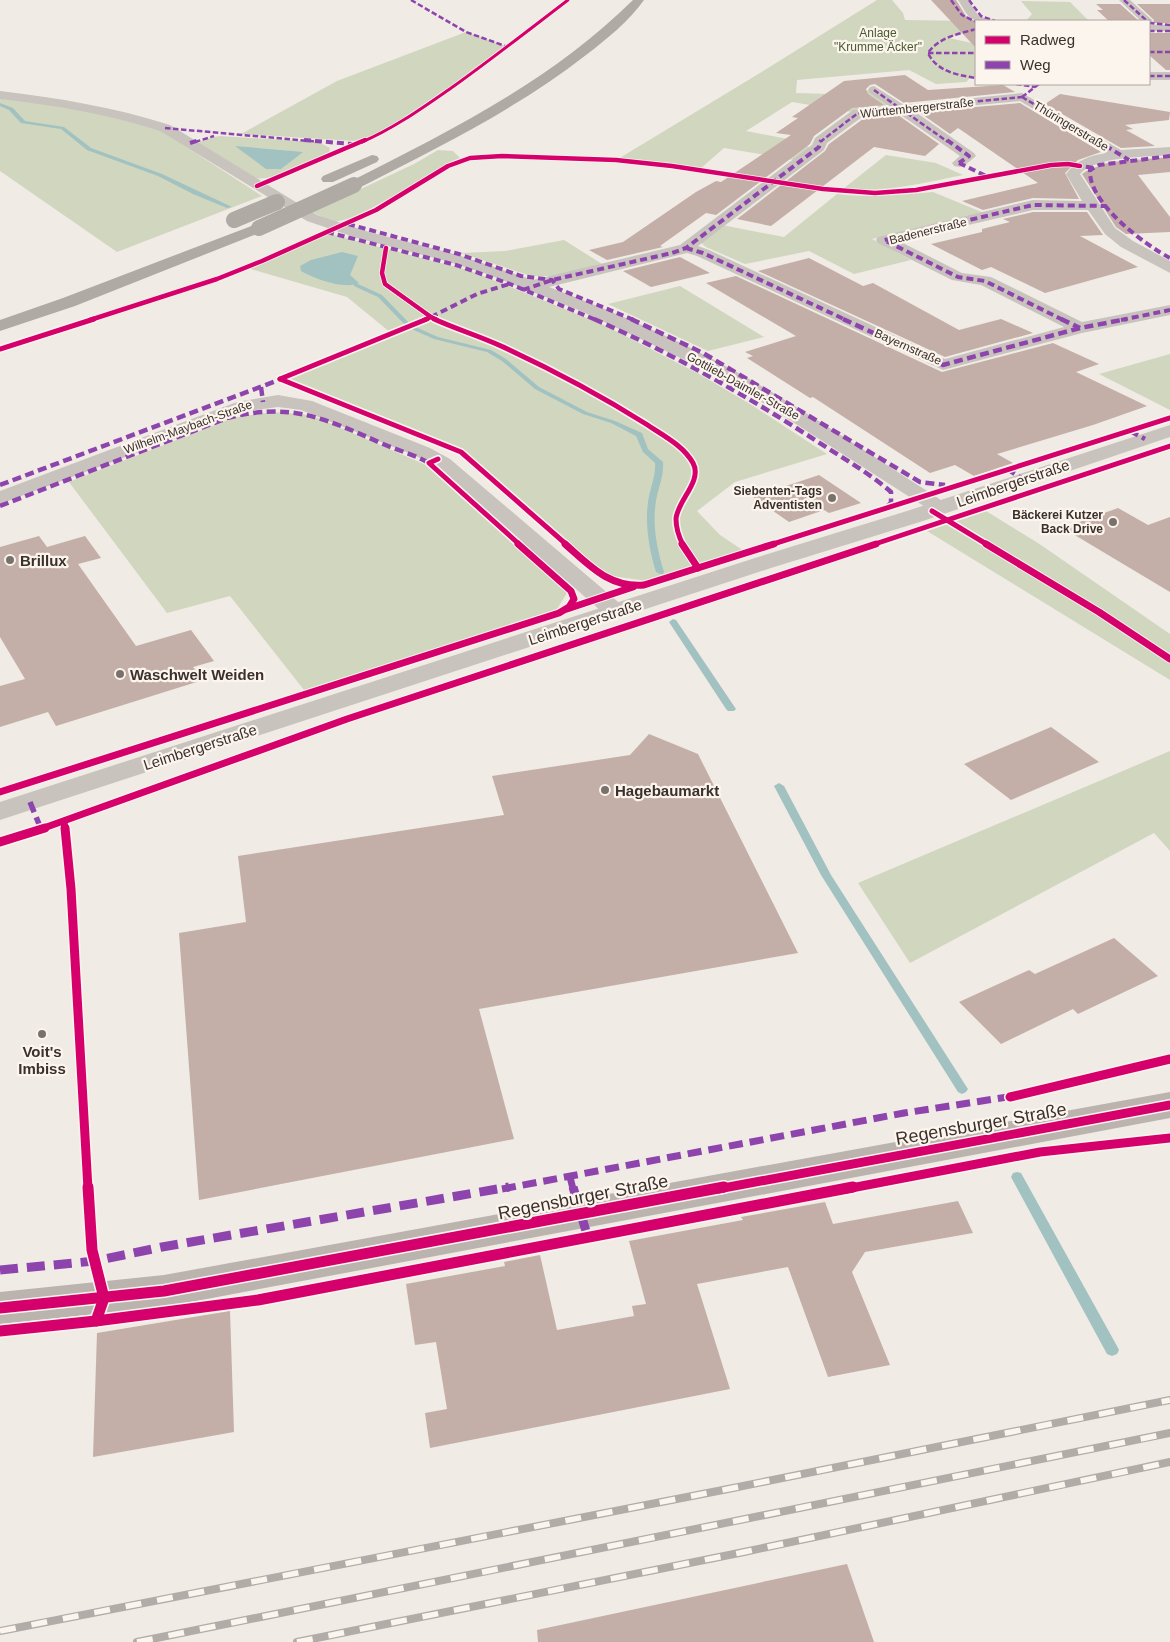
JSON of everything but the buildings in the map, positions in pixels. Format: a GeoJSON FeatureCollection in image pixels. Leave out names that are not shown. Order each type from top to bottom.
{"type":"FeatureCollection","features":[{"type":"Feature","properties":{"kind":"highway"},"geometry":{"type":"LineString","coordinates":[[0,326],[69,302],[259,228],[354,185],[457,132],[538,83],[596,42],[639,0]]}},
{"type":"Feature","properties":{"kind":"highway"},"geometry":{"type":"LineString","coordinates":[[311,187],[386,151]]}},
{"type":"Feature","properties":{"kind":"highway"},"geometry":{"type":"LineString","coordinates":[[108,270],[294,194]]}},
{"type":"Feature","properties":{"kind":"highway"},"geometry":{"type":"LineString","coordinates":[[0,310],[18,303]]}},
{"type":"Feature","properties":{"kind":"main road","name":"Regensburger Straße"},"geometry":{"type":"LineString","coordinates":[[0,1308],[164,1291],[1170,1105]]}},
{"type":"Feature","properties":{"kind":"street"},"geometry":{"type":"LineString","coordinates":[[962,0],[974,17],[982,20]]}},
{"type":"Feature","properties":{"kind":"street"},"geometry":{"type":"LineString","coordinates":[[1124,0],[1145,20]]}},
{"type":"Feature","properties":{"kind":"street"},"geometry":{"type":"LineString","coordinates":[[1150,25],[1170,28]]}},
{"type":"Feature","properties":{"kind":"street"},"geometry":{"type":"LineString","coordinates":[[1150,76],[1170,76]]}},
{"type":"Feature","properties":{"kind":"street"},"geometry":{"type":"LineString","coordinates":[[1022,97],[1038,85]]}},
{"type":"Feature","properties":{"kind":"street"},"geometry":{"type":"LineString","coordinates":[[874,90],[969,156],[958,163]]}},
{"type":"Feature","properties":{"kind":"street","name":"Gottlieb-Daimler-Straße"},"geometry":{"type":"LineString","coordinates":[[0,95],[62,102],[112,113],[165,128],[312,218],[363,235],[452,258],[534,285],[652,337],[766,397],[940,508]]}},
{"type":"Feature","properties":{"kind":"street","name":"Württembergerstraße"},"geometry":{"type":"LineString","coordinates":[[534,285],[672,253],[686,248],[820,147],[820,141],[858,113],[1022,97]]}},
{"type":"Feature","properties":{"kind":"street","name":"Thüringerstraße"},"geometry":{"type":"LineString","coordinates":[[1022,97],[1121,156]]}},
{"type":"Feature","properties":{"kind":"street"},"geometry":{"type":"LineString","coordinates":[[1170,151],[1090,161],[1080,166],[1075,171],[1074,177],[1110,231],[1127,244],[1170,268]]}},
{"type":"Feature","properties":{"kind":"street","name":"Badenerstraße"},"geometry":{"type":"LineString","coordinates":[[1080,328],[985,282],[958,278],[884,240],[1033,205],[1092,206]]}},
{"type":"Feature","properties":{"kind":"street","name":"Bayernstraße"},"geometry":{"type":"LineString","coordinates":[[686,248],[703,252],[943,365],[1080,328],[1170,310]]}},
{"type":"Feature","properties":{"kind":"street","name":"Wilhelm-Maybach-Straße"},"geometry":{"type":"LineString","coordinates":[[0,498],[244,406],[271,402],[299,403],[414,448],[443,463],[616,612]]}},
{"type":"Feature","properties":{"kind":"street","name":"Leimbergerstraße"},"geometry":{"type":"LineString","coordinates":[[0,811],[763,563],[940,508],[1170,431]]}},
{"type":"Feature","properties":{"kind":"green space","name":"Anlage \"Krumme Äcker\""},"geometry":{"type":"Polygon","coordinates":[[[877,0],[892,0],[903,13],[905,20],[975,23],[975,28],[949,38],[975,44],[975,77],[972,76],[966,82],[936,84],[909,70],[797,80],[796,93],[831,94],[874,90],[901,109],[858,113],[792,102],[746,131],[803,142],[810,148],[794,160],[724,148],[700,169],[618,159],[877,0]]]}},
{"type":"Feature","properties":{"kind":"green space"},"geometry":{"type":"Polygon","coordinates":[[[1021,1],[1070,2],[1088,20],[1027,20],[1032,14],[1021,1]]]}},
{"type":"Feature","properties":{"kind":"green space"},"geometry":{"type":"Polygon","coordinates":[[[466,32],[508,47],[439,96],[382,133],[354,141],[241,134],[337,81],[466,32]]]}},
{"type":"Feature","properties":{"kind":"green space"},"geometry":{"type":"Polygon","coordinates":[[[0,96],[59,103],[160,130],[262,196],[117,252],[0,171],[0,96]]]}},
{"type":"Feature","properties":{"kind":"green space"},"geometry":{"type":"Polygon","coordinates":[[[219,136],[318,142],[330,148],[329,152],[282,174],[272,177],[253,178],[198,144],[203,140],[219,136]]]}},
{"type":"Feature","properties":{"kind":"green space"},"geometry":{"type":"Polygon","coordinates":[[[438,150],[453,151],[460,158],[376,205],[344,220],[333,221],[312,212],[414,164],[438,150]]]}},
{"type":"Feature","properties":{"kind":"green space"},"geometry":{"type":"Polygon","coordinates":[[[886,155],[936,163],[963,175],[873,190],[843,189],[886,155]]]}},
{"type":"Feature","properties":{"kind":"green space"},"geometry":{"type":"Polygon","coordinates":[[[933,192],[984,213],[872,239],[911,260],[854,274],[809,251],[745,264],[706,247],[700,242],[722,225],[784,237],[837,194],[873,196],[933,192]]]}},
{"type":"Feature","properties":{"kind":"green space"},"geometry":{"type":"Polygon","coordinates":[[[326,233],[471,271],[606,326],[699,374],[750,404],[827,454],[735,482],[697,511],[720,535],[747,553],[653,582],[606,575],[464,451],[284,378],[391,333],[347,297],[247,268],[326,233]]]}},
{"type":"Feature","properties":{"kind":"green space"},"geometry":{"type":"Polygon","coordinates":[[[564,240],[602,264],[558,276],[531,276],[461,253],[505,251],[564,240]]]}},
{"type":"Feature","properties":{"kind":"green space"},"geometry":{"type":"Polygon","coordinates":[[[680,286],[764,337],[708,351],[608,304],[680,286]]]}},
{"type":"Feature","properties":{"kind":"green space"},"geometry":{"type":"Polygon","coordinates":[[[1170,354],[1170,410],[1099,374],[1170,354]]]}},
{"type":"Feature","properties":{"kind":"green space"},"geometry":{"type":"Polygon","coordinates":[[[271,412],[302,414],[318,418],[426,465],[567,593],[557,609],[550,613],[304,690],[230,596],[167,613],[69,482],[233,418],[271,412]]]}},
{"type":"Feature","properties":{"kind":"green space"},"geometry":{"type":"Polygon","coordinates":[[[986,511],[1038,543],[1170,634],[1170,680],[927,531],[986,511]]]}},
{"type":"Feature","properties":{"kind":"green space"},"geometry":{"type":"Polygon","coordinates":[[[1170,751],[1170,851],[1154,833],[910,963],[858,883],[1170,751]]]}},
{"type":"Feature","properties":{"kind":"water"},"geometry":{"type":"Polygon","coordinates":[[[235,146],[303,152],[281,169],[266,169],[235,146]]]}},
{"type":"Feature","properties":{"kind":"water"},"geometry":{"type":"Polygon","coordinates":[[[342,252],[358,256],[350,275],[359,283],[353,285],[338,284],[322,280],[301,271],[300,266],[311,260],[342,252]]]}},
{"type":"Feature","properties":{"kind":"waterway"},"geometry":{"type":"LineString","coordinates":[[0,104],[11,109],[23,122],[62,128],[89,149],[160,175],[195,193],[229,207]]}},
{"type":"Feature","properties":{"kind":"waterway"},"geometry":{"type":"LineString","coordinates":[[356,285],[380,296],[409,326],[436,338],[489,351],[504,360],[537,388],[585,413],[613,422],[639,435],[641,444],[659,462],[659,472],[652,503],[651,529],[660,572]]}},
{"type":"Feature","properties":{"kind":"waterway"},"geometry":{"type":"LineString","coordinates":[[673,622],[731,709]]}},
{"type":"Feature","properties":{"kind":"waterway"},"geometry":{"type":"LineString","coordinates":[[779,786],[826,875],[962,1089]]}},
{"type":"Feature","properties":{"kind":"waterway"},"geometry":{"type":"LineString","coordinates":[[1017,1177],[1112,1350]]}},
{"type":"Feature","properties":{"kind":"railway"},"geometry":{"type":"LineString","coordinates":[[0,1631],[728,1489],[1170,1400]]}},
{"type":"Feature","properties":{"kind":"railway"},"geometry":{"type":"LineString","coordinates":[[137,1642],[1170,1433]]}},
{"type":"Feature","properties":{"kind":"railway"},"geometry":{"type":"LineString","coordinates":[[297,1642],[744,1552],[1170,1462]]}},
{"type":"Feature","properties":{"kind":"marked path"},"geometry":{"type":"LineString","coordinates":[[411,0],[466,32],[508,47]]}},
{"type":"Feature","properties":{"kind":"marked path"},"geometry":{"type":"LineString","coordinates":[[951,0],[962,15],[975,22]]}},
{"type":"Feature","properties":{"kind":"marked path"},"geometry":{"type":"LineString","coordinates":[[969,0],[981,16],[992,20]]}},
{"type":"Feature","properties":{"kind":"marked path"},"geometry":{"type":"LineString","coordinates":[[1124,0],[1146,20]]}},
{"type":"Feature","properties":{"kind":"marked path"},"geometry":{"type":"LineString","coordinates":[[1150,23],[1170,25]]}},
{"type":"Feature","properties":{"kind":"marked path"},"geometry":{"type":"LineString","coordinates":[[975,29],[942,40],[931,48],[928,53],[935,64],[941,68],[955,74],[975,78]]}},
{"type":"Feature","properties":{"kind":"marked path"},"geometry":{"type":"LineString","coordinates":[[1150,31],[1170,31]]}},
{"type":"Feature","properties":{"kind":"marked path"},"geometry":{"type":"LineString","coordinates":[[1150,52],[1170,52]]}},
{"type":"Feature","properties":{"kind":"marked path"},"geometry":{"type":"LineString","coordinates":[[928,53],[975,53]]}},
{"type":"Feature","properties":{"kind":"marked path"},"geometry":{"type":"LineString","coordinates":[[1150,76],[1170,76]]}},
{"type":"Feature","properties":{"kind":"marked path"},"geometry":{"type":"LineString","coordinates":[[1022,85],[1035,87]]}},
{"type":"Feature","properties":{"kind":"marked path"},"geometry":{"type":"LineString","coordinates":[[1022,97],[1038,85]]}},
{"type":"Feature","properties":{"kind":"marked path"},"geometry":{"type":"LineString","coordinates":[[874,90],[969,156],[959,163]]}},
{"type":"Feature","properties":{"kind":"marked path"},"geometry":{"type":"LineString","coordinates":[[1022,97],[1129,160]]}},
{"type":"Feature","properties":{"kind":"marked path"},"geometry":{"type":"LineString","coordinates":[[523,290],[552,280],[672,253],[686,248],[819,147],[820,141],[858,113],[1022,97]]}},
{"type":"Feature","properties":{"kind":"marked path"},"geometry":{"type":"LineString","coordinates":[[165,128],[352,144]]}},
{"type":"Feature","properties":{"kind":"marked path"},"geometry":{"type":"LineString","coordinates":[[190,143],[214,136]]}},
{"type":"Feature","properties":{"kind":"marked path"},"geometry":{"type":"LineString","coordinates":[[1170,156],[1099,165],[1090,170],[1091,183],[1117,219],[1141,241],[1170,258]]}},
{"type":"Feature","properties":{"kind":"marked path"},"geometry":{"type":"LineString","coordinates":[[959,163],[986,176]]}},
{"type":"Feature","properties":{"kind":"marked path"},"geometry":{"type":"LineString","coordinates":[[1075,165],[1094,168]]}},
{"type":"Feature","properties":{"kind":"marked path"},"geometry":{"type":"LineString","coordinates":[[1080,328],[985,281],[958,277],[884,240],[1033,205],[1106,206]]}},
{"type":"Feature","properties":{"kind":"marked path"},"geometry":{"type":"LineString","coordinates":[[348,224],[459,254],[521,276],[552,280],[559,289],[630,318],[703,353],[920,482],[945,485]]}},
{"type":"Feature","properties":{"kind":"marked path"},"geometry":{"type":"LineString","coordinates":[[327,232],[420,255],[474,271],[582,313],[653,346],[755,402],[879,482],[891,492],[891,503],[886,507]]}},
{"type":"Feature","properties":{"kind":"marked path"},"geometry":{"type":"LineString","coordinates":[[686,248],[703,253],[943,365],[1080,328],[1170,310]]}},
{"type":"Feature","properties":{"kind":"marked path"},"geometry":{"type":"LineString","coordinates":[[431,317],[477,294],[509,284]]}},
{"type":"Feature","properties":{"kind":"marked path"},"geometry":{"type":"LineString","coordinates":[[0,485],[284,378]]}},
{"type":"Feature","properties":{"kind":"marked path"},"geometry":{"type":"LineString","coordinates":[[261,387],[263,402]]}},
{"type":"Feature","properties":{"kind":"marked path"},"geometry":{"type":"LineString","coordinates":[[0,506],[227,418],[250,412],[270,410],[290,411],[327,421],[416,456],[432,465]]}},
{"type":"Feature","properties":{"kind":"marked path"},"geometry":{"type":"LineString","coordinates":[[1130,431],[1145,439]]}},
{"type":"Feature","properties":{"kind":"marked path"},"geometry":{"type":"LineString","coordinates":[[1007,469],[1023,479]]}},
{"type":"Feature","properties":{"kind":"marked path"},"geometry":{"type":"LineString","coordinates":[[30,802],[41,829]]}},
{"type":"Feature","properties":{"kind":"marked path"},"geometry":{"type":"LineString","coordinates":[[0,1270],[95,1261],[162,1247],[570,1177],[904,1113],[1014,1096]]}},
{"type":"Feature","properties":{"kind":"marked path"},"geometry":{"type":"LineString","coordinates":[[570,1177],[588,1238]]}},
{"type":"Feature","properties":{"kind":"cycle path"},"geometry":{"type":"LineString","coordinates":[[257,186],[382,133],[439,96],[508,47],[568,0]]}},
{"type":"Feature","properties":{"kind":"cycle path"},"geometry":{"type":"LineString","coordinates":[[0,349],[217,279],[262,261],[376,210],[448,166],[470,158],[502,156],[616,160],[672,166],[823,189],[875,193],[916,190],[1051,165],[1068,164],[1080,166]]}},
{"type":"Feature","properties":{"kind":"cycle path"},"geometry":{"type":"LineString","coordinates":[[280,379],[431,317],[385,284],[382,273],[386,248]]}},
{"type":"Feature","properties":{"kind":"cycle path"},"geometry":{"type":"LineString","coordinates":[[431,317],[501,346],[606,400],[638,419],[685,452],[694,464],[695,470],[692,483],[679,507],[676,520],[685,550],[698,568]]}},
{"type":"Feature","properties":{"kind":"cycle path"},"geometry":{"type":"LineString","coordinates":[[280,379],[461,452],[602,576],[617,583],[633,586],[644,585],[1170,418]]}},
{"type":"Feature","properties":{"kind":"cycle path"},"geometry":{"type":"LineString","coordinates":[[0,842],[64,822],[347,719],[1170,446]]}},
{"type":"Feature","properties":{"kind":"cycle path"},"geometry":{"type":"LineString","coordinates":[[0,792],[559,613],[569,607],[574,599],[571,591],[429,463],[438,459]]}},
{"type":"Feature","properties":{"kind":"cycle path"},"geometry":{"type":"LineString","coordinates":[[932,511],[1099,612],[1170,659]]}},
{"type":"Feature","properties":{"kind":"cycle path"},"geometry":{"type":"LineString","coordinates":[[567,609],[633,587]]}},
{"type":"Feature","properties":{"kind":"cycle path"},"geometry":{"type":"LineString","coordinates":[[0,1331],[96,1321],[104,1298],[92,1250],[71,889],[64,822]]}},
{"type":"Feature","properties":{"kind":"cycle path"},"geometry":{"type":"LineString","coordinates":[[1010,1097],[1170,1059]]}},
{"type":"Feature","properties":{"kind":"cycle path"},"geometry":{"type":"LineString","coordinates":[[0,1308],[164,1291],[1170,1105]]}},
{"type":"Feature","properties":{"kind":"cycle path"},"geometry":{"type":"LineString","coordinates":[[96,1321],[258,1300],[1040,1152],[1170,1138]]}},
{"type":"Feature","properties":{"kind":"place","name":"Siebenten-Tags Adventisten"},"geometry":{"type":"Point","coordinates":[832,498]}},
{"type":"Feature","properties":{"kind":"place","name":"Bäckerei Kutzer Back Drive"},"geometry":{"type":"Point","coordinates":[1113,522]}},
{"type":"Feature","properties":{"kind":"place","name":"Brillux"},"geometry":{"type":"Point","coordinates":[10,560]}},
{"type":"Feature","properties":{"kind":"place","name":"Waschwelt Weiden"},"geometry":{"type":"Point","coordinates":[120,674]}},
{"type":"Feature","properties":{"kind":"place","name":"Hagebaumarkt"},"geometry":{"type":"Point","coordinates":[605,790]}},
{"type":"Feature","properties":{"kind":"place","name":"Voit's Imbiss"},"geometry":{"type":"Point","coordinates":[42,1034]}}]}
